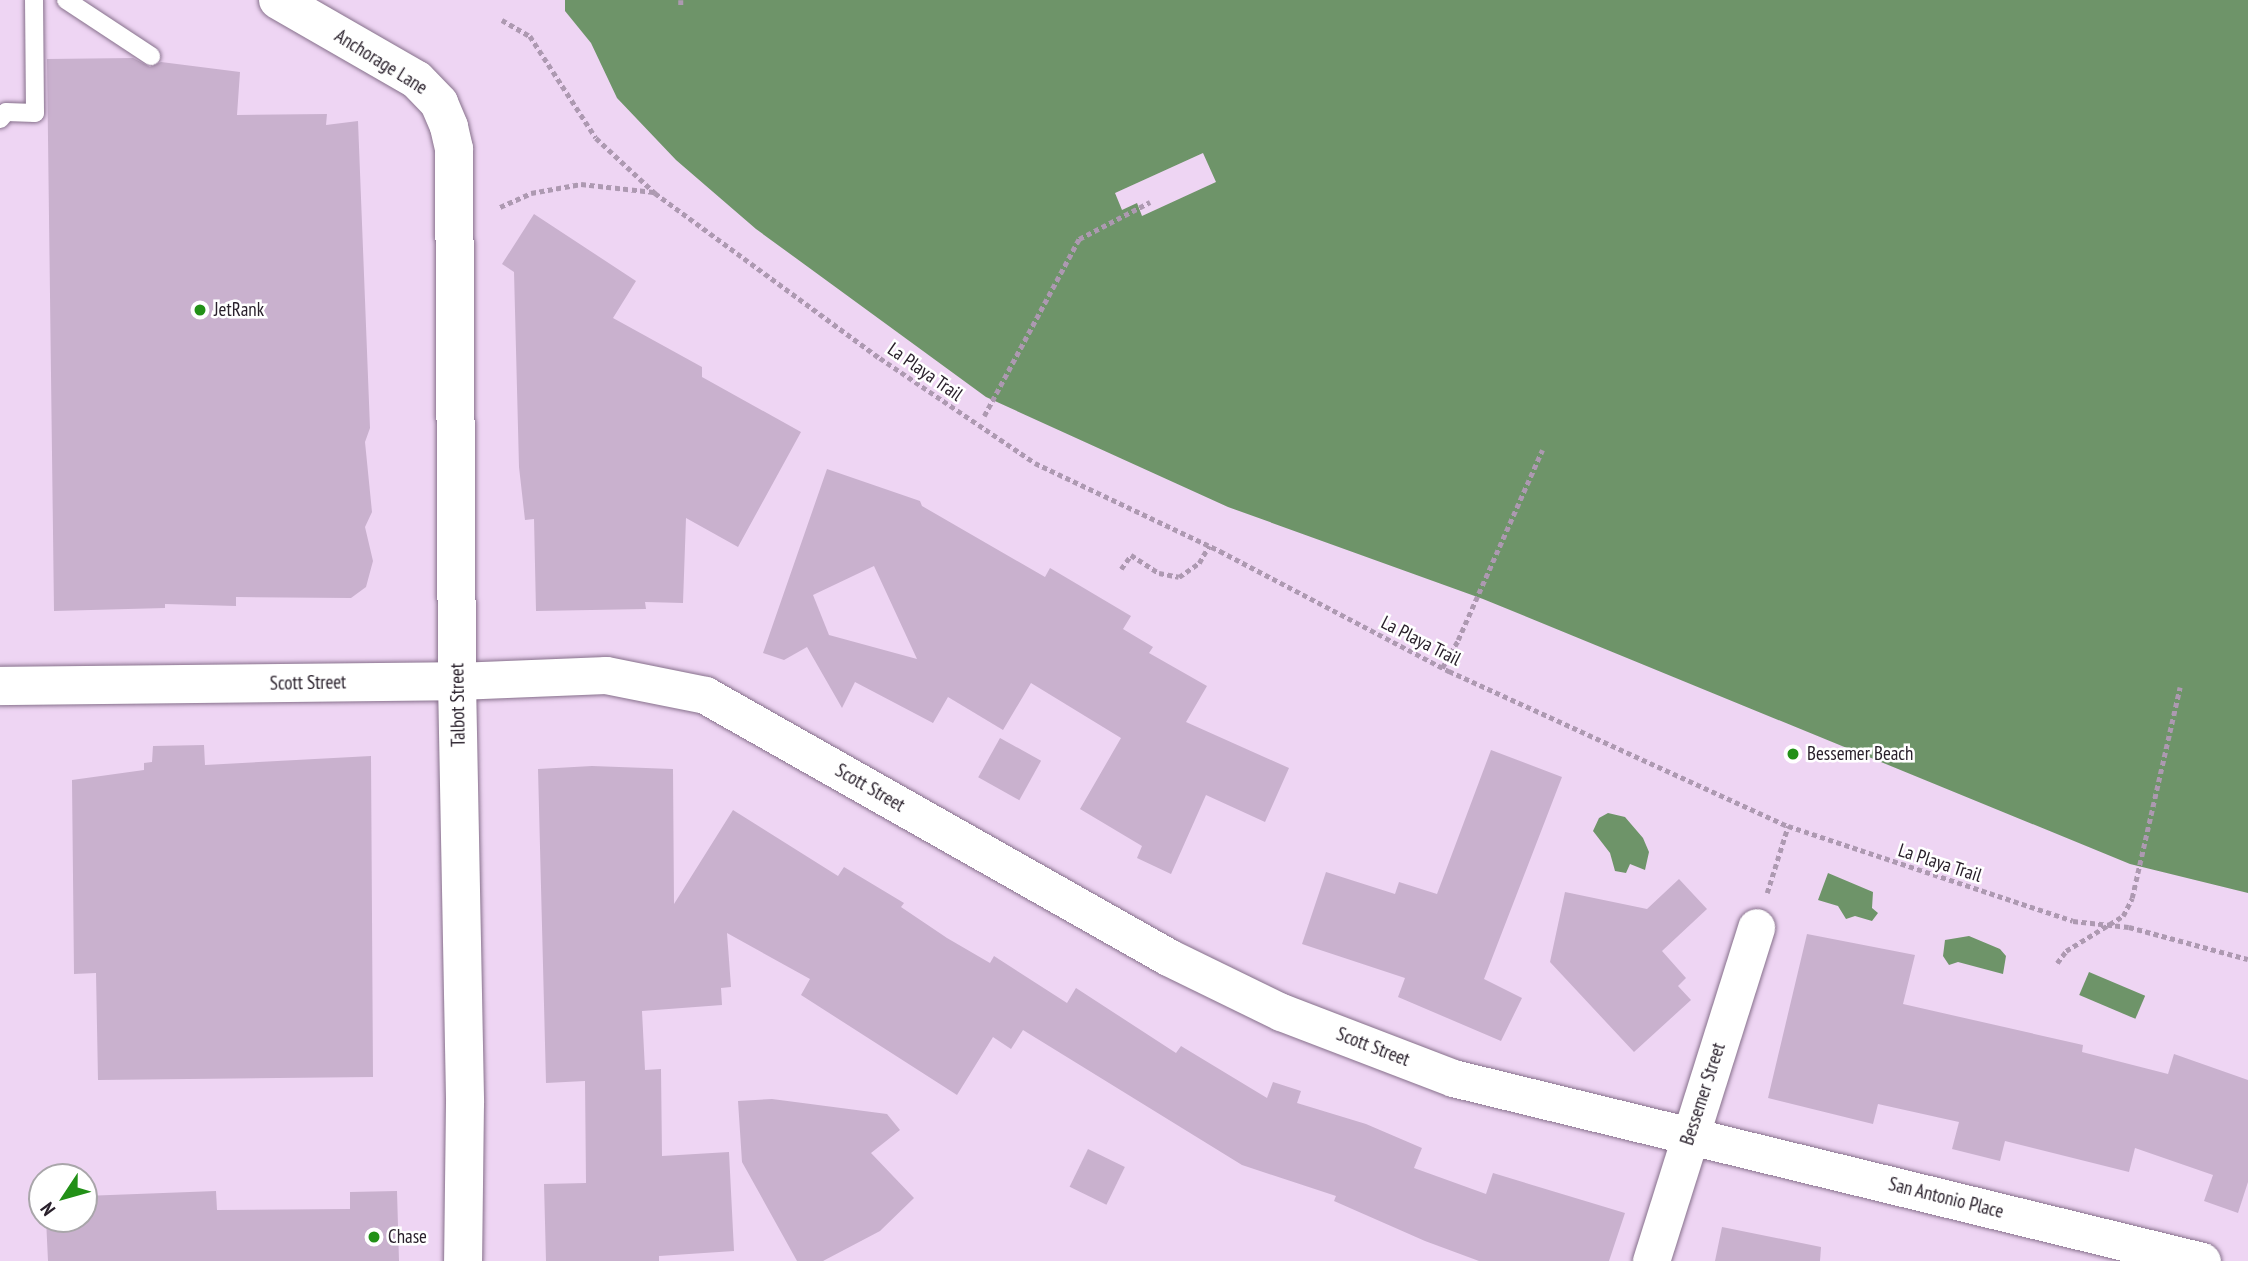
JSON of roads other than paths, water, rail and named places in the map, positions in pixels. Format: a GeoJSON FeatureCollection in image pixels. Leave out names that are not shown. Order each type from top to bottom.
{"type":"FeatureCollection","features":[{"type":"Feature","properties":{"kind":"main road","name":"Anchorage Lane"},"geometry":{"type":"LineString","coordinates":[[278,0],[416,80],[439,103],[454,149]]}},
{"type":"Feature","properties":{"kind":"main road","name":"Talbot Street"},"geometry":{"type":"LineString","coordinates":[[454,149],[457,681],[465,1103],[463,1261]]}},
{"type":"Feature","properties":{"kind":"main road","name":"Scott Street"},"geometry":{"type":"LineString","coordinates":[[0,686],[457,681]]}},
{"type":"Feature","properties":{"kind":"street","name":"Scott Street"},"geometry":{"type":"LineString","coordinates":[[457,681],[606,675],[705,695],[1168,957],[1281,1012],[1453,1078],[1690,1135]]}},
{"type":"Feature","properties":{"kind":"street","name":"Bessemer Street"},"geometry":{"type":"LineString","coordinates":[[1651,1261],[1756,927]]}},
{"type":"Feature","properties":{"kind":"street","name":"San Antonio Place"},"geometry":{"type":"LineString","coordinates":[[1690,1135],[2202,1261]]}},
{"type":"Feature","properties":{"kind":"lane"},"geometry":{"type":"LineString","coordinates":[[0,119],[6,112],[35,113],[34,0]]}},
{"type":"Feature","properties":{"kind":"lane"},"geometry":{"type":"LineString","coordinates":[[66,0],[151,55]]}},
{"type":"Feature","properties":{"kind":"place","name":"JetRank"},"geometry":{"type":"Point","coordinates":[200,310]}},
{"type":"Feature","properties":{"kind":"place","name":"Bessemer Beach"},"geometry":{"type":"Point","coordinates":[1793,754]}},
{"type":"Feature","properties":{"kind":"place","name":"Chase"},"geometry":{"type":"Point","coordinates":[374,1237]}}]}
